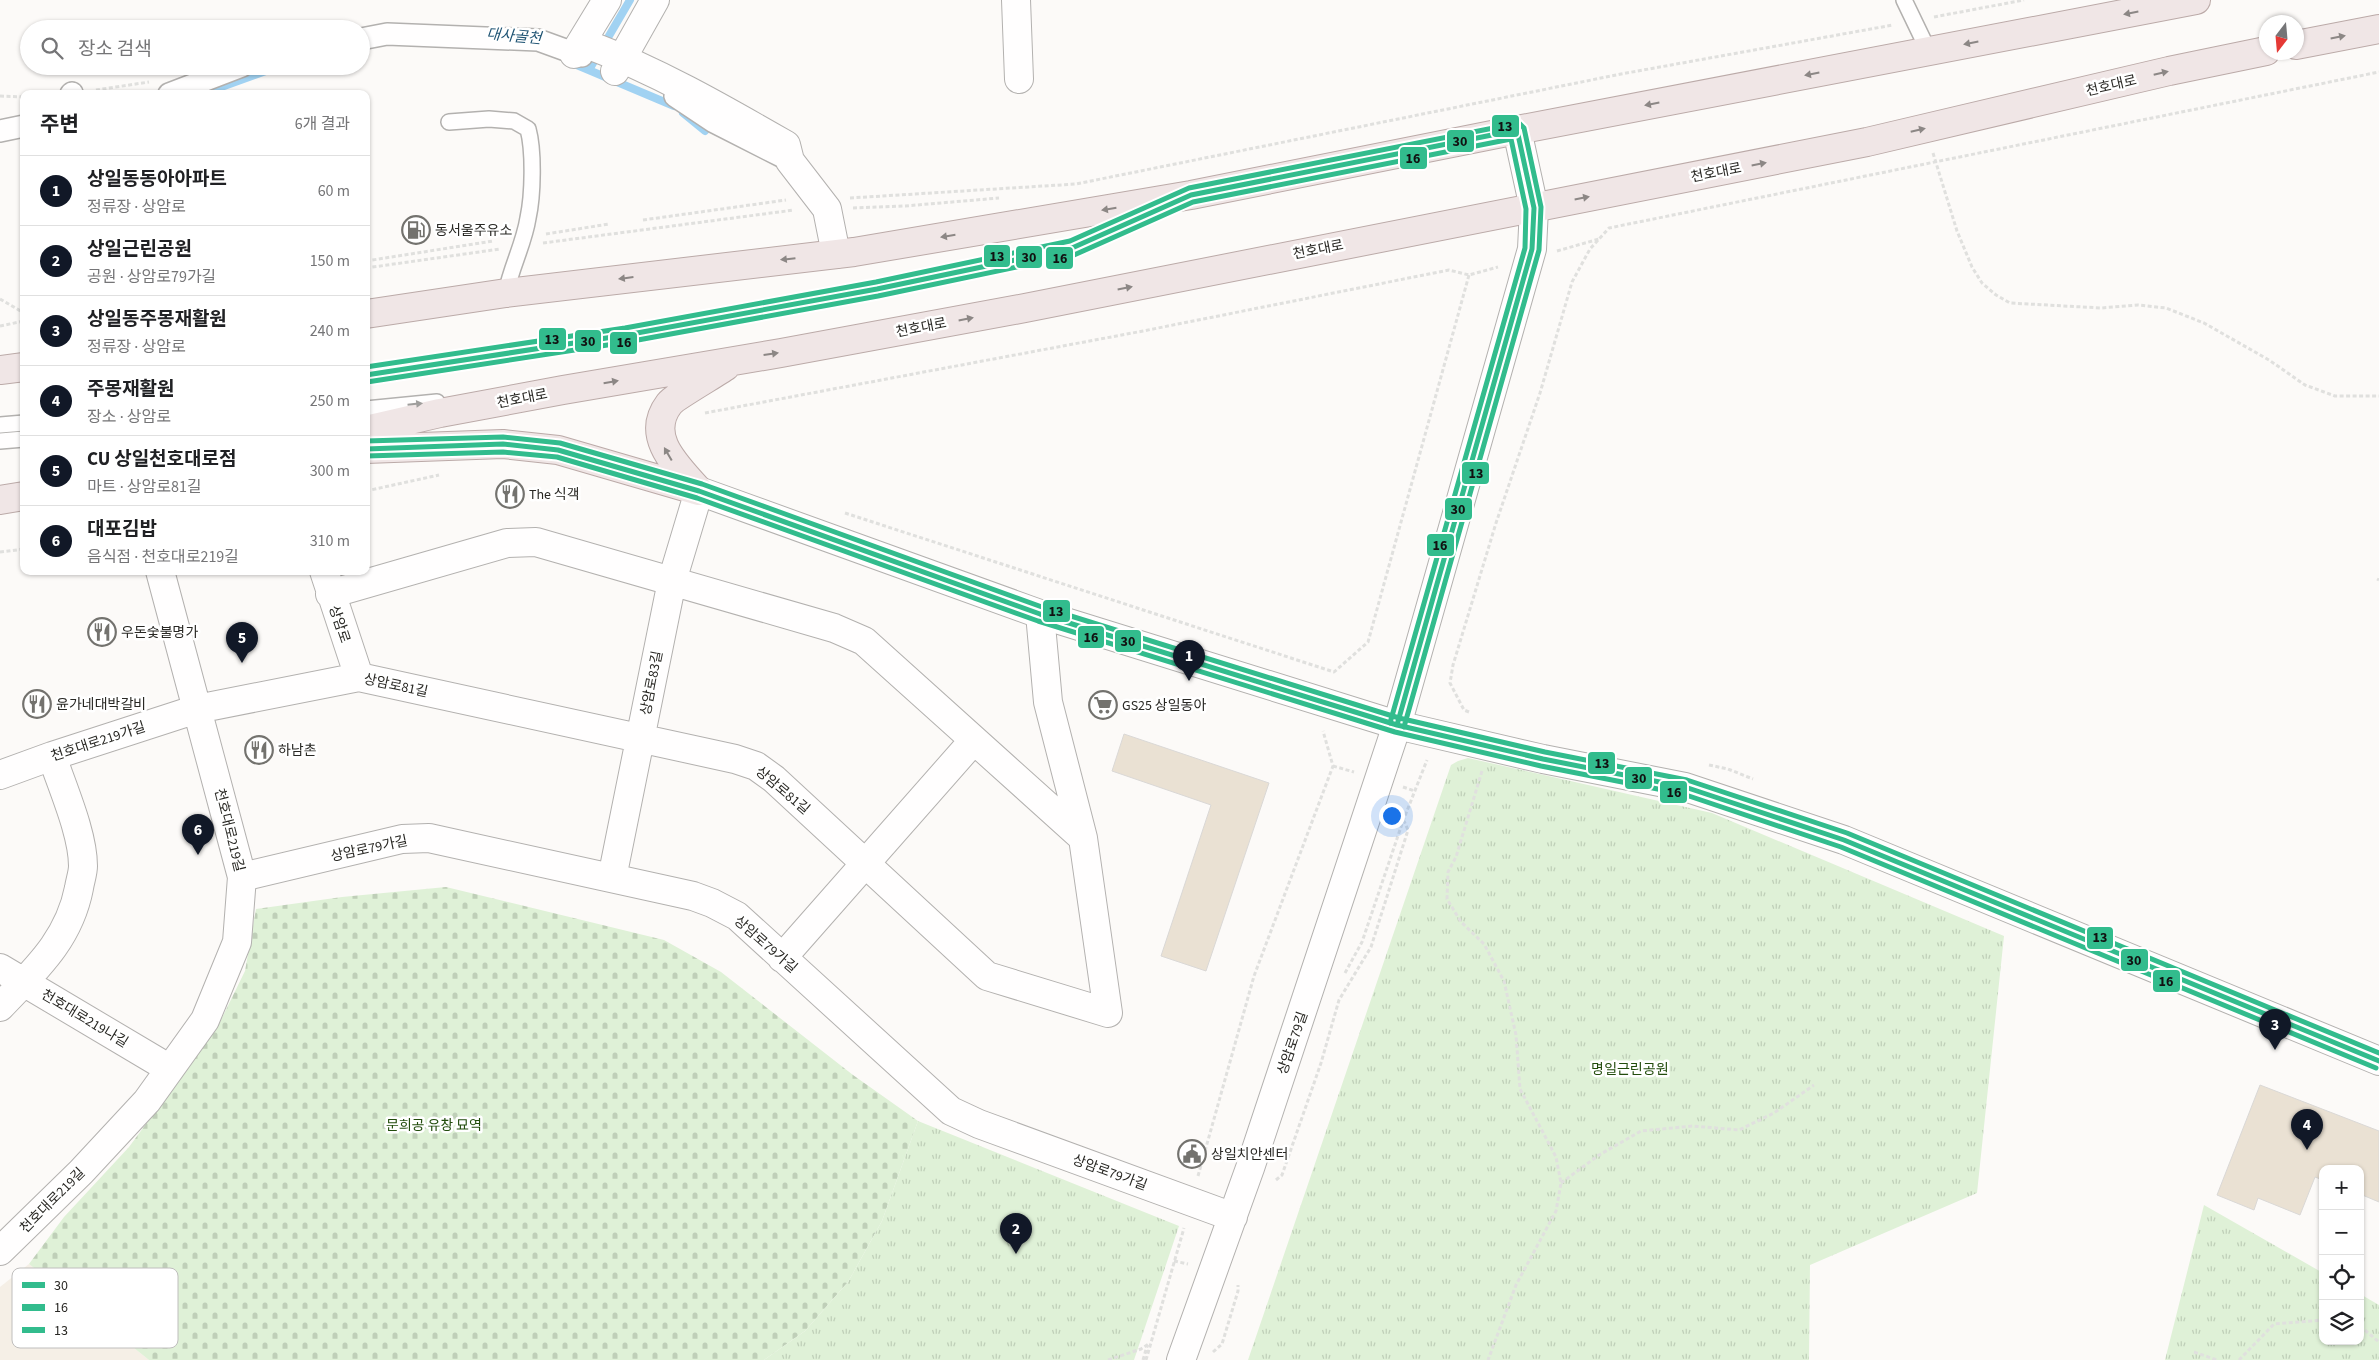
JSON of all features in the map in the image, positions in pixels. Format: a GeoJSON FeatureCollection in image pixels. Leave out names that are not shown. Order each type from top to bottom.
{"type":"FeatureCollection","features":[{"type":"Feature","properties":{"kind":"main road"},"geometry":{"type":"LineString","coordinates":[[370,313],[506,293],[836,254],[1191,195],[1517,130],[2196,0]]}},
{"type":"Feature","properties":{"kind":"main road"},"geometry":{"type":"LineString","coordinates":[[2304,43],[2379,29]]}},
{"type":"Feature","properties":{"kind":"main road","name":"천호대로"},"geometry":{"type":"LineString","coordinates":[[370,429],[440,413],[563,390],[1025,308],[1867,142],[2169,71],[2259,52]]}},
{"type":"Feature","properties":{"kind":"main road"},"geometry":{"type":"LineString","coordinates":[[699,491],[672,461],[660,440],[661,422],[669,404],[737,359]]}},
{"type":"Feature","properties":{"kind":"main road"},"geometry":{"type":"LineString","coordinates":[[0,370],[20,368]]}},
{"type":"Feature","properties":{"kind":"main road"},"geometry":{"type":"LineString","coordinates":[[370,448],[503,444],[558,450],[699,491]]}},
{"type":"Feature","properties":{"kind":"main road"},"geometry":{"type":"LineString","coordinates":[[0,500],[20,497]]}},
{"type":"Feature","properties":{"kind":"street"},"geometry":{"type":"LineString","coordinates":[[600,58],[607,0]]}},
{"type":"Feature","properties":{"kind":"street"},"geometry":{"type":"LineString","coordinates":[[600,58],[654,0]]}},
{"type":"Feature","properties":{"kind":"street"},"geometry":{"type":"LineString","coordinates":[[1016,0],[1019,79]]}},
{"type":"Feature","properties":{"kind":"street"},"geometry":{"type":"LineString","coordinates":[[370,37],[387,34],[538,40],[600,58],[706,99],[786,145],[790,161],[837,204],[836,254]]}},
{"type":"Feature","properties":{"kind":"street"},"geometry":{"type":"LineString","coordinates":[[164,87],[209,75]]}},
{"type":"Feature","properties":{"kind":"street"},"geometry":{"type":"LineString","coordinates":[[0,131],[20,127]]}},
{"type":"Feature","properties":{"kind":"street","name":"상암로79길"},"geometry":{"type":"LineString","coordinates":[[1181,1360],[1233,1217],[1397,725],[1532,249],[1534,208],[1517,130]]}},
{"type":"Feature","properties":{"kind":"street"},"geometry":{"type":"LineString","coordinates":[[699,491],[1040,614],[1397,725],[1543,759],[1684,787],[1844,840],[2379,1061]]}},
{"type":"Feature","properties":{"kind":"street","name":"상암로83길"},"geometry":{"type":"LineString","coordinates":[[612,878],[672,581],[699,491]]}},
{"type":"Feature","properties":{"kind":"street"},"geometry":{"type":"LineString","coordinates":[[370,573],[507,543],[536,542],[834,628],[864,641],[1083,838]]}},
{"type":"Feature","properties":{"kind":"street","name":"천호대로219길"},"geometry":{"type":"LineString","coordinates":[[0,1251],[88,1164],[147,1100],[205,1020],[237,942],[242,877],[161,575]]}},
{"type":"Feature","properties":{"kind":"street"},"geometry":{"type":"LineString","coordinates":[[327,582],[359,575]]}},
{"type":"Feature","properties":{"kind":"street","name":"상암로"},"geometry":{"type":"LineString","coordinates":[[327,582],[359,677]]}},
{"type":"Feature","properties":{"kind":"street","name":"상암로81길"},"geometry":{"type":"LineString","coordinates":[[197,709],[359,677],[735,759],[756,766],[774,779],[987,976],[1108,1013],[1083,838],[1048,702],[1040,614]]}},
{"type":"Feature","properties":{"kind":"street","name":"천호대로219가길"},"geometry":{"type":"LineString","coordinates":[[0,775],[197,709]]}},
{"type":"Feature","properties":{"kind":"street"},"geometry":{"type":"LineString","coordinates":[[782,958],[974,740]]}},
{"type":"Feature","properties":{"kind":"street"},"geometry":{"type":"LineString","coordinates":[[0,1007],[47,958],[67,928],[77,898],[83,866],[79,840],[52,756]]}},
{"type":"Feature","properties":{"kind":"street","name":"상암로79가길"},"geometry":{"type":"LineString","coordinates":[[242,877],[402,839],[428,838],[692,896],[712,903],[736,916],[951,1111],[979,1124],[1233,1217]]}},
{"type":"Feature","properties":{"kind":"street","name":"천호대로219나길"},"geometry":{"type":"LineString","coordinates":[[0,968],[25,981],[170,1069]]}},
{"type":"Feature","properties":{"kind":"lane"},"geometry":{"type":"LineString","coordinates":[[1904,0],[1929,52]]}},
{"type":"Feature","properties":{"kind":"lane"},"geometry":{"type":"LineString","coordinates":[[449,122],[489,119],[514,121],[528,129],[532,144],[529,218],[506,293]]}},
{"type":"Feature","properties":{"kind":"lane"},"geometry":{"type":"LineString","coordinates":[[370,374],[635,333],[876,289],[1072,248],[1191,195]]}},
{"type":"Feature","properties":{"kind":"lane"},"geometry":{"type":"LineString","coordinates":[[370,409],[563,390]]}},
{"type":"Feature","properties":{"kind":"lane"},"geometry":{"type":"LineString","coordinates":[[0,425],[20,423]]}},
{"type":"Feature","properties":{"kind":"lane"},"geometry":{"type":"LineString","coordinates":[[0,441],[20,439]]}},
{"type":"Feature","properties":{"kind":"path"},"geometry":{"type":"LineString","coordinates":[[370,267],[837,204],[1076,184],[1611,76],[2024,0]]}},
{"type":"Feature","properties":{"kind":"path"},"geometry":{"type":"LineString","coordinates":[[1464,710],[1450,683],[1453,665],[1496,523],[1540,393],[1572,282],[1590,249],[1609,228],[2379,72]]}},
{"type":"Feature","properties":{"kind":"path"},"geometry":{"type":"LineString","coordinates":[[118,90],[164,87]]}},
{"type":"Feature","properties":{"kind":"path"},"geometry":{"type":"LineString","coordinates":[[0,96],[20,96]]}},
{"type":"Feature","properties":{"kind":"path"},"geometry":{"type":"LineString","coordinates":[[1925,129],[1957,231],[1972,267],[1982,283],[1996,295],[2010,303],[2101,308],[2138,304],[2166,308],[2212,328],[2269,360],[2305,385],[2335,396],[2379,396]]}},
{"type":"Feature","properties":{"kind":"path"},"geometry":{"type":"LineString","coordinates":[[837,204],[905,206],[1002,198]]}},
{"type":"Feature","properties":{"kind":"path"},"geometry":{"type":"LineString","coordinates":[[643,220],[792,199]]}},
{"type":"Feature","properties":{"kind":"path"},"geometry":{"type":"LineString","coordinates":[[541,234],[609,224]]}},
{"type":"Feature","properties":{"kind":"path"},"geometry":{"type":"LineString","coordinates":[[370,260],[493,241]]}},
{"type":"Feature","properties":{"kind":"path"},"geometry":{"type":"LineString","coordinates":[[702,414],[1449,270],[1469,275],[1368,642],[1334,672],[836,510]]}},
{"type":"Feature","properties":{"kind":"path"},"geometry":{"type":"LineString","coordinates":[[0,299],[20,311]]}},
{"type":"Feature","properties":{"kind":"path"},"geometry":{"type":"LineString","coordinates":[[0,326],[20,322]]}},
{"type":"Feature","properties":{"kind":"path"},"geometry":{"type":"LineString","coordinates":[[370,490],[443,474]]}},
{"type":"Feature","properties":{"kind":"path"},"geometry":{"type":"LineString","coordinates":[[0,552],[20,550]]}},
{"type":"Feature","properties":{"kind":"path"},"geometry":{"type":"LineString","coordinates":[[1270,1183],[1282,1175],[1321,1063],[1339,1000],[1371,947],[1408,830],[1403,821],[1427,759],[1436,756]]}},
{"type":"Feature","properties":{"kind":"path"},"geometry":{"type":"LineString","coordinates":[[1144,1360],[1151,1342],[1254,976],[1333,766]]}},
{"type":"Feature","properties":{"kind":"path"},"geometry":{"type":"LineString","coordinates":[[1480,784],[1456,857],[1448,872],[1447,899],[1461,922],[1484,944],[1504,981],[1516,1035],[1520,1089],[1556,1157],[1561,1183],[1556,1211],[1516,1285],[1488,1360]]}},
{"type":"Feature","properties":{"kind":"path"},"geometry":{"type":"LineString","coordinates":[[1561,1183],[1599,1155],[1641,1131],[1692,1126],[1739,1130],[1774,1113],[1814,1085]]}},
{"type":"Feature","properties":{"kind":"path"},"geometry":{"type":"LineString","coordinates":[[1211,1355],[1222,1344],[1238,1291],[1238,1283]]}},
{"type":"Feature","properties":{"kind":"path"},"geometry":{"type":"LineString","coordinates":[[2239,1360],[2274,1324],[2319,1320]]}},
{"type":"Feature","properties":{"kind":"path"},"geometry":{"type":"LineString","coordinates":[[2364,1329],[2379,1342]]}},
{"type":"Feature","properties":{"kind":"path"},"geometry":{"type":"LineString","coordinates":[[1108,1360],[1141,1349],[1151,1342]]}},
{"type":"Feature","properties":{"kind":"path"},"geometry":{"type":"LineString","coordinates":[[1144,1360],[1146,1347],[1151,1342]]}},
{"type":"Feature","properties":{"kind":"path"},"geometry":{"type":"LineString","coordinates":[[2194,1352],[2217,1360]]}},
{"type":"Feature","properties":{"kind":"shaded area"},"geometry":{"type":"Polygon","coordinates":[[[29,1264],[34,1268],[24,1268],[29,1264]]]}},
{"type":"Feature","properties":{"kind":"shaded area"},"geometry":{"type":"Polygon","coordinates":[[[12,1277],[12,1348],[134,1348],[149,1360],[0,1360],[0,1287],[12,1277]]]}},
{"type":"Feature","properties":{"kind":"green space","name":"명일근린공원"},"geometry":{"type":"Polygon","coordinates":[[[1468,758],[1712,813],[2004,936],[1977,1193],[1810,1265],[1809,1360],[1248,1360],[1451,765],[1468,758]]]}},
{"type":"Feature","properties":{"kind":"green space","name":"문희공 유창 묘역"},"geometry":{"type":"Polygon","coordinates":[[[446,887],[664,940],[721,972],[853,1075],[918,1121],[882,1221],[848,1282],[805,1331],[764,1360],[149,1360],[134,1348],[178,1348],[178,1268],[34,1268],[29,1264],[64,1217],[129,1147],[218,1026],[245,971],[256,909],[342,897],[446,887]]]}},
{"type":"Feature","properties":{"kind":"green space"},"geometry":{"type":"Polygon","coordinates":[[[918,1121],[1179,1226],[1134,1360],[764,1360],[805,1331],[848,1282],[882,1221],[918,1121]]]}},
{"type":"Feature","properties":{"kind":"green space"},"geometry":{"type":"Polygon","coordinates":[[[2204,1205],[2319,1271],[2319,1345],[2364,1345],[2364,1296],[2379,1305],[2379,1360],[2165,1360],[2204,1205]]]}},
{"type":"Feature","properties":{"kind":"building"},"geometry":{"type":"Polygon","coordinates":[[[1124,734],[1269,783],[1206,971],[1161,956],[1211,805],[1112,771],[1124,734]]]}},
{"type":"Feature","properties":{"kind":"building"},"geometry":{"type":"Polygon","coordinates":[[[2260,1085],[2379,1131],[2379,1202],[2364,1196],[2364,1165],[2319,1165],[2319,1178],[2315,1177],[2300,1215],[2258,1198],[2254,1210],[2217,1195],[2260,1085]]]}},
{"type":"Feature","properties":{"kind":"waterway"},"geometry":{"type":"LineString","coordinates":[[589,70],[630,0]]}},
{"type":"Feature","properties":{"kind":"waterway","name":"대사골천"},"geometry":{"type":"LineString","coordinates":[[572,63],[674,106]]}},
{"type":"Feature","properties":{"kind":"waterway","name":"대사골천"},"geometry":{"type":"LineString","coordinates":[[213,90],[255,75]]}},
{"type":"Feature","properties":{"kind":"waterway","name":"대사골천"},"geometry":{"type":"LineString","coordinates":[[683,113],[705,131]]}},
{"type":"Feature","properties":{"kind":"transit line","name":"13"},"geometry":{"type":"LineString","coordinates":[[370,366],[625,328],[876,282],[1070,241],[1189,188],[1519,123],[1524,128],[1541,207],[1539,250],[1404,727]]}},
{"type":"Feature","properties":{"kind":"transit line","name":"30"},"geometry":{"type":"LineString","coordinates":[[370,374],[626,335],[877,289],[1072,248],[1191,195],[1517,130],[1534,208],[1532,249],[1397,725]]}},
{"type":"Feature","properties":{"kind":"transit line","name":"16"},"geometry":{"type":"LineString","coordinates":[[370,382],[627,342],[878,296],[1074,255],[1193,202],[1511,139],[1526,209],[1525,248],[1390,723]]}},
{"type":"Feature","properties":{"kind":"transit line","name":"13"},"geometry":{"type":"LineString","coordinates":[[370,441],[503,437],[560,443],[702,484],[1042,607],[1399,718],[1545,752],[1687,780],[1847,833],[2379,1053]]}},
{"type":"Feature","properties":{"kind":"transit line","name":"30"},"geometry":{"type":"LineString","coordinates":[[370,449],[503,444],[558,450],[699,491],[1040,614],[1397,725],[1543,759],[1685,787],[1844,840],[2379,1061]]}},
{"type":"Feature","properties":{"kind":"transit line","name":"16"},"geometry":{"type":"LineString","coordinates":[[370,456],[503,452],[557,457],[697,498],[1038,621],[1395,732],[1541,766],[1683,794],[1841,847],[2376,1068]]}},
{"type":"Feature","properties":{"kind":"place","name":"동서울주유소"},"geometry":{"type":"Point","coordinates":[416,230]}},
{"type":"Feature","properties":{"kind":"place","name":"The 식객"},"geometry":{"type":"Point","coordinates":[510,494]}},
{"type":"Feature","properties":{"kind":"place","name":"우돈숯불명가"},"geometry":{"type":"Point","coordinates":[102,632]}},
{"type":"Feature","properties":{"kind":"place","name":"CU 상일천호대로점"},"geometry":{"type":"Point","coordinates":[242,663]}},
{"type":"Feature","properties":{"kind":"place","name":"상일동동아아파트"},"geometry":{"type":"Point","coordinates":[1189,681]}},
{"type":"Feature","properties":{"kind":"place","name":"윤가네대박갈비"},"geometry":{"type":"Point","coordinates":[37,704]}},
{"type":"Feature","properties":{"kind":"place","name":"GS25 상일동아"},"geometry":{"type":"Point","coordinates":[1103,705]}},
{"type":"Feature","properties":{"kind":"place","name":"하남촌"},"geometry":{"type":"Point","coordinates":[259,750]}},
{"type":"Feature","properties":{"kind":"place","name":"대포김밥"},"geometry":{"type":"Point","coordinates":[198,855]}},
{"type":"Feature","properties":{"kind":"place","name":"상일동주몽재활원"},"geometry":{"type":"Point","coordinates":[2275,1050]}},
{"type":"Feature","properties":{"kind":"place","name":"주몽재활원"},"geometry":{"type":"Point","coordinates":[2307,1150]}},
{"type":"Feature","properties":{"kind":"place","name":"상일치안센터"},"geometry":{"type":"Point","coordinates":[1192,1154]}},
{"type":"Feature","properties":{"kind":"place","name":"상일근린공원"},"geometry":{"type":"Point","coordinates":[1016,1254]}}]}
